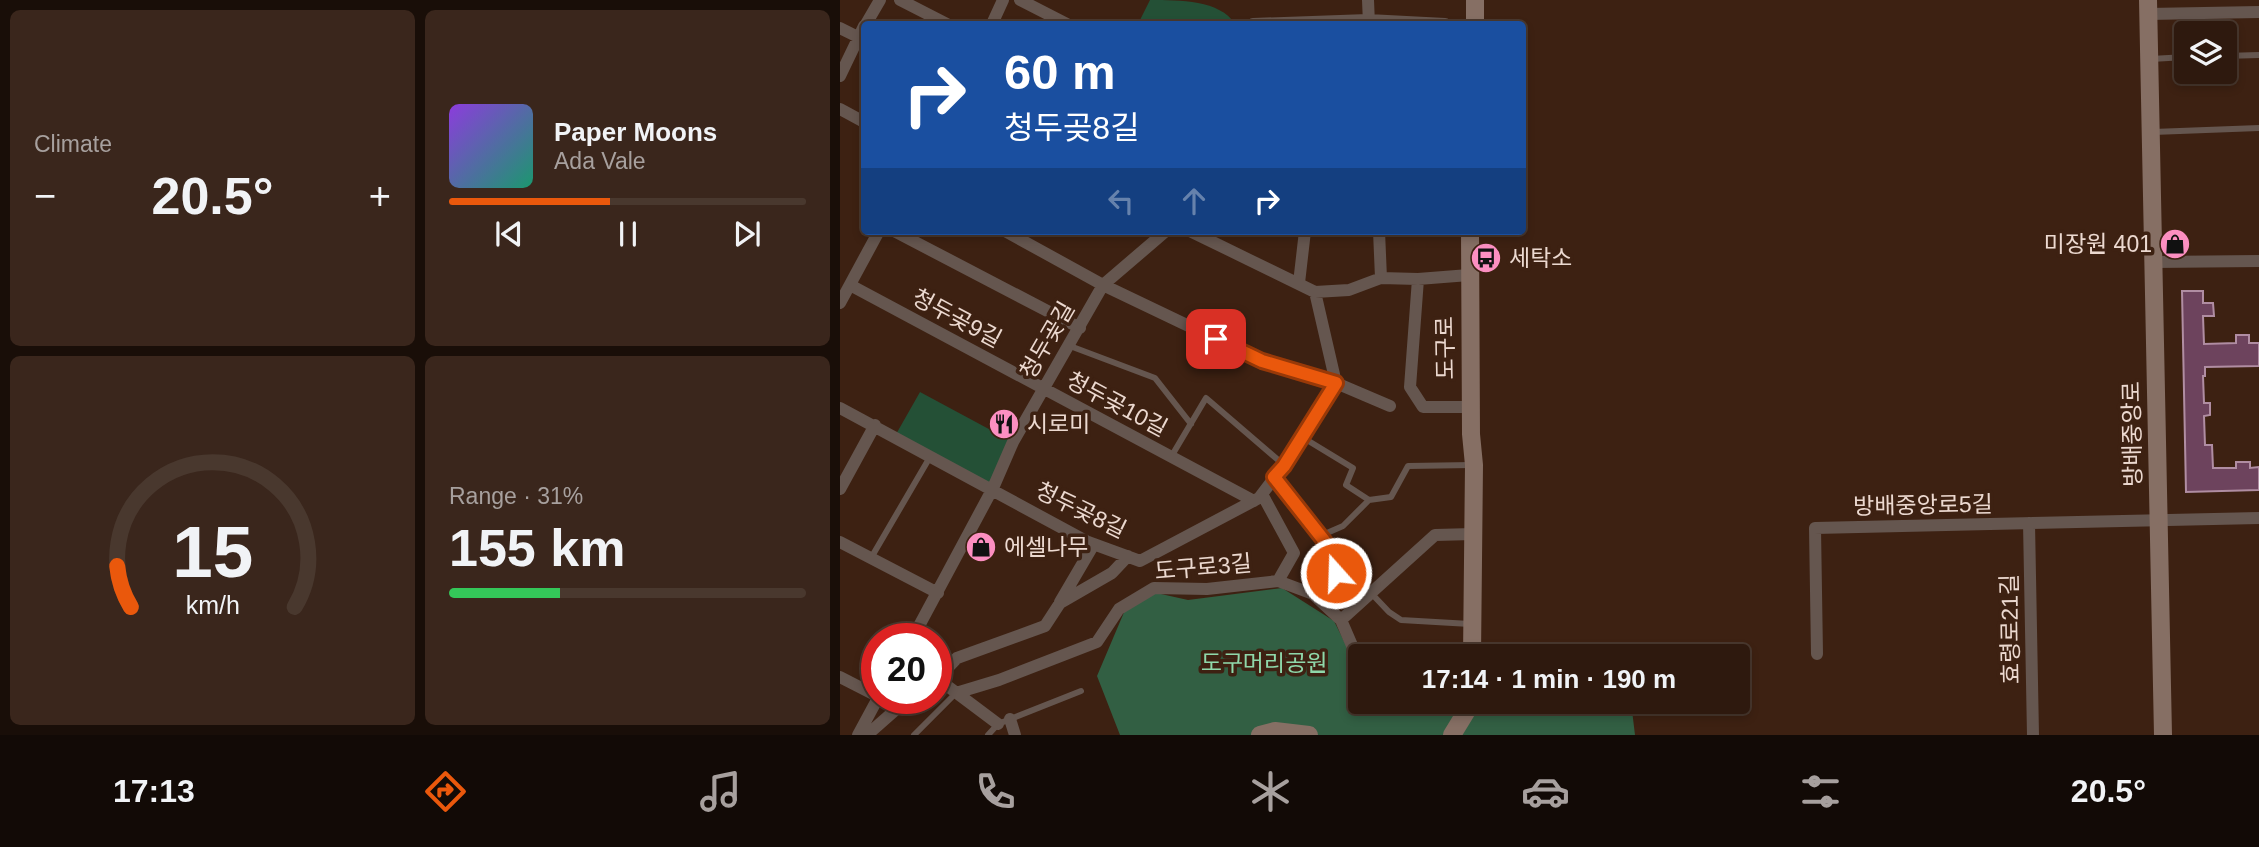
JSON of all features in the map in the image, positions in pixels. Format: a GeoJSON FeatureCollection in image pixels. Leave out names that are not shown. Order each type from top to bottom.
{"type":"FeatureCollection","features":[{"type":"Feature","properties":{"kind":"street"},"geometry":{"type":"LineString","coordinates":[[869,21],[880,0]]}},
{"type":"Feature","properties":{"kind":"street"},"geometry":{"type":"LineString","coordinates":[[900,0],[941,21]]}},
{"type":"Feature","properties":{"kind":"street"},"geometry":{"type":"LineString","coordinates":[[993,21],[1003,0]]}},
{"type":"Feature","properties":{"kind":"street"},"geometry":{"type":"LineString","coordinates":[[1020,0],[1061,21]]}},
{"type":"Feature","properties":{"kind":"street"},"geometry":{"type":"LineString","coordinates":[[1368,0],[1369,21]]}},
{"type":"Feature","properties":{"kind":"street"},"geometry":{"type":"LineString","coordinates":[[1475,0],[1475,21]]}},
{"type":"Feature","properties":{"kind":"street"},"geometry":{"type":"LineString","coordinates":[[2148,7],[2259,12]]}},
{"type":"Feature","properties":{"kind":"street","name":"방배중앙로"},"geometry":{"type":"LineString","coordinates":[[2148,7],[2163,735]]}},
{"type":"Feature","properties":{"kind":"street"},"geometry":{"type":"LineString","coordinates":[[840,28],[861,32]]}},
{"type":"Feature","properties":{"kind":"street"},"geometry":{"type":"LineString","coordinates":[[840,76],[861,36]]}},
{"type":"Feature","properties":{"kind":"street"},"geometry":{"type":"LineString","coordinates":[[840,109],[861,120]]}},
{"type":"Feature","properties":{"kind":"street"},"geometry":{"type":"LineString","coordinates":[[840,303],[877,235]]}},
{"type":"Feature","properties":{"kind":"street"},"geometry":{"type":"LineString","coordinates":[[902,235],[1080,328]]}},
{"type":"Feature","properties":{"kind":"street"},"geometry":{"type":"LineString","coordinates":[[1013,235],[1103,285],[1262,361],[1336,383],[1390,407]]}},
{"type":"Feature","properties":{"kind":"street","name":"청두곶길"},"geometry":{"type":"LineString","coordinates":[[921,623],[993,488],[1013,442],[1103,285],[1160,235]]}},
{"type":"Feature","properties":{"kind":"street"},"geometry":{"type":"LineString","coordinates":[[1198,235],[1315,292],[1349,290],[1381,278],[1418,279],[1469,275]]}},
{"type":"Feature","properties":{"kind":"street"},"geometry":{"type":"LineString","coordinates":[[1299,283],[1305,235]]}},
{"type":"Feature","properties":{"kind":"street"},"geometry":{"type":"LineString","coordinates":[[1379,235],[1381,278]]}},
{"type":"Feature","properties":{"kind":"street","name":"도구로"},"geometry":{"type":"LineString","coordinates":[[1470,235],[1474,465],[1472,644]]}},
{"type":"Feature","properties":{"kind":"street"},"geometry":{"type":"LineString","coordinates":[[2153,262],[2259,261]]}},
{"type":"Feature","properties":{"kind":"street"},"geometry":{"type":"LineString","coordinates":[[1418,279],[1410,387],[1423,407],[1471,407]]}},
{"type":"Feature","properties":{"kind":"street","name":"청두곶9길"},"geometry":{"type":"LineString","coordinates":[[850,285],[1043,388]]}},
{"type":"Feature","properties":{"kind":"street"},"geometry":{"type":"LineString","coordinates":[[1315,292],[1336,383]]}},
{"type":"Feature","properties":{"kind":"street","name":"청두곶8길"},"geometry":{"type":"LineString","coordinates":[[840,408],[1094,544],[1140,561],[1258,497],[1284,466],[1336,383]]}},
{"type":"Feature","properties":{"kind":"street","name":"청두곶10길"},"geometry":{"type":"LineString","coordinates":[[1043,388],[1171,457],[1258,497]]}},
{"type":"Feature","properties":{"kind":"street"},"geometry":{"type":"LineString","coordinates":[[840,489],[876,425]]}},
{"type":"Feature","properties":{"kind":"street"},"geometry":{"type":"LineString","coordinates":[[1258,497],[1294,553],[1278,581]]}},
{"type":"Feature","properties":{"kind":"street","name":"방배중앙로5길"},"geometry":{"type":"LineString","coordinates":[[1818,654],[1815,528],[2259,518]]}},
{"type":"Feature","properties":{"kind":"street","name":"효령로21길"},"geometry":{"type":"LineString","coordinates":[[2029,523],[2033,735]]}},
{"type":"Feature","properties":{"kind":"street"},"geometry":{"type":"LineString","coordinates":[[1341,620],[1435,535],[1473,534]]}},
{"type":"Feature","properties":{"kind":"street"},"geometry":{"type":"LineString","coordinates":[[840,542],[938,593]]}},
{"type":"Feature","properties":{"kind":"street"},"geometry":{"type":"LineString","coordinates":[[952,664],[957,658],[1045,626],[1094,544]]}},
{"type":"Feature","properties":{"kind":"street"},"geometry":{"type":"LineString","coordinates":[[1060,603],[1112,573],[1128,556]]}},
{"type":"Feature","properties":{"kind":"street","name":"도구로3길"},"geometry":{"type":"LineString","coordinates":[[956,693],[999,680],[1097,642],[1119,609],[1154,588],[1207,589],[1278,581],[1313,594],[1341,620],[1351,644]]}},
{"type":"Feature","properties":{"kind":"street"},"geometry":{"type":"LineString","coordinates":[[840,677],[861,688]]}},
{"type":"Feature","properties":{"kind":"street"},"geometry":{"type":"LineString","coordinates":[[952,690],[1004,722],[1015,735]]}},
{"type":"Feature","properties":{"kind":"street"},"geometry":{"type":"LineString","coordinates":[[858,735],[869,714]]}},
{"type":"Feature","properties":{"kind":"street"},"geometry":{"type":"LineString","coordinates":[[867,735],[891,714]]}},
{"type":"Feature","properties":{"kind":"street"},"geometry":{"type":"LineString","coordinates":[[1452,735],[1464,714]]}},
{"type":"Feature","properties":{"kind":"street"},"geometry":{"type":"LineString","coordinates":[[1260,735],[1275,731],[1310,735]]}},
{"type":"Feature","properties":{"kind":"lane"},"geometry":{"type":"LineString","coordinates":[[2237,56],[2259,55]]}},
{"type":"Feature","properties":{"kind":"lane"},"geometry":{"type":"LineString","coordinates":[[2149,59],[2174,58]]}},
{"type":"Feature","properties":{"kind":"lane"},"geometry":{"type":"LineString","coordinates":[[2151,132],[2259,128]]}},
{"type":"Feature","properties":{"kind":"lane"},"geometry":{"type":"LineString","coordinates":[[1070,346],[1155,378],[1191,424]]}},
{"type":"Feature","properties":{"kind":"lane","name":"청두곶10길"},"geometry":{"type":"LineString","coordinates":[[1171,457],[1206,398],[1284,466]]}},
{"type":"Feature","properties":{"kind":"lane"},"geometry":{"type":"LineString","coordinates":[[1301,436],[1353,468],[1346,485],[1368,500]]}},
{"type":"Feature","properties":{"kind":"lane"},"geometry":{"type":"LineString","coordinates":[[871,558],[932,455]]}},
{"type":"Feature","properties":{"kind":"lane"},"geometry":{"type":"LineString","coordinates":[[1320,536],[1343,526],[1368,500],[1391,497],[1408,466],[1474,465]]}},
{"type":"Feature","properties":{"kind":"lane"},"geometry":{"type":"LineString","coordinates":[[1274,477],[1326,543],[1336,573]]}},
{"type":"Feature","properties":{"kind":"lane"},"geometry":{"type":"LineString","coordinates":[[1371,593],[1401,620],[1473,624]]}},
{"type":"Feature","properties":{"kind":"lane"},"geometry":{"type":"LineString","coordinates":[[988,735],[1004,722],[1081,691]]}},
{"type":"Feature","properties":{"kind":"lane"},"geometry":{"type":"LineString","coordinates":[[914,735],[956,693]]}},
{"type":"Feature","properties":{"kind":"green space"},"geometry":{"type":"Polygon","coordinates":[[[1150,0],[1198,3],[1220,10],[1232,21],[1140,21],[1150,0]]]}},
{"type":"Feature","properties":{"kind":"green space"},"geometry":{"type":"Polygon","coordinates":[[[920,392],[1013,442],[993,488],[895,436],[920,392]]]}},
{"type":"Feature","properties":{"kind":"green space","name":"도구머리공원"},"geometry":{"type":"Polygon","coordinates":[[[1282,588],[1334,621],[1348,649],[1348,714],[1632,714],[1635,735],[1120,735],[1097,676],[1125,610],[1152,592],[1188,600],[1282,588]]]}},
{"type":"Feature","properties":{"kind":"building"},"geometry":{"type":"Polygon","coordinates":[[[2182,291],[2203,291],[2203,303],[2213,303],[2214,316],[2203,316],[2204,344],[2236,343],[2236,335],[2249,335],[2249,343],[2259,343],[2259,366],[2205,367],[2203,376],[2204,403],[2210,403],[2210,415],[2204,416],[2205,445],[2212,445],[2213,468],[2236,468],[2236,462],[2250,462],[2250,468],[2259,467],[2259,490],[2186,492],[2182,291]]]}},
{"type":"Feature","properties":{"kind":"place","name":"미장원 401"},"geometry":{"type":"Point","coordinates":[2175,244]}},
{"type":"Feature","properties":{"kind":"place","name":"세탁소"},"geometry":{"type":"Point","coordinates":[1486,258]}},
{"type":"Feature","properties":{"kind":"place","name":"시로미"},"geometry":{"type":"Point","coordinates":[1004,424]}},
{"type":"Feature","properties":{"kind":"place","name":"에셀나무"},"geometry":{"type":"Point","coordinates":[981,547]}},
{"type":"Feature","properties":{"kind":"route"},"geometry":{"type":"LineString","coordinates":[[1216,339],[1262,361],[1336,383],[1284,466],[1274,477],[1326,543],[1336,573]]}}]}
